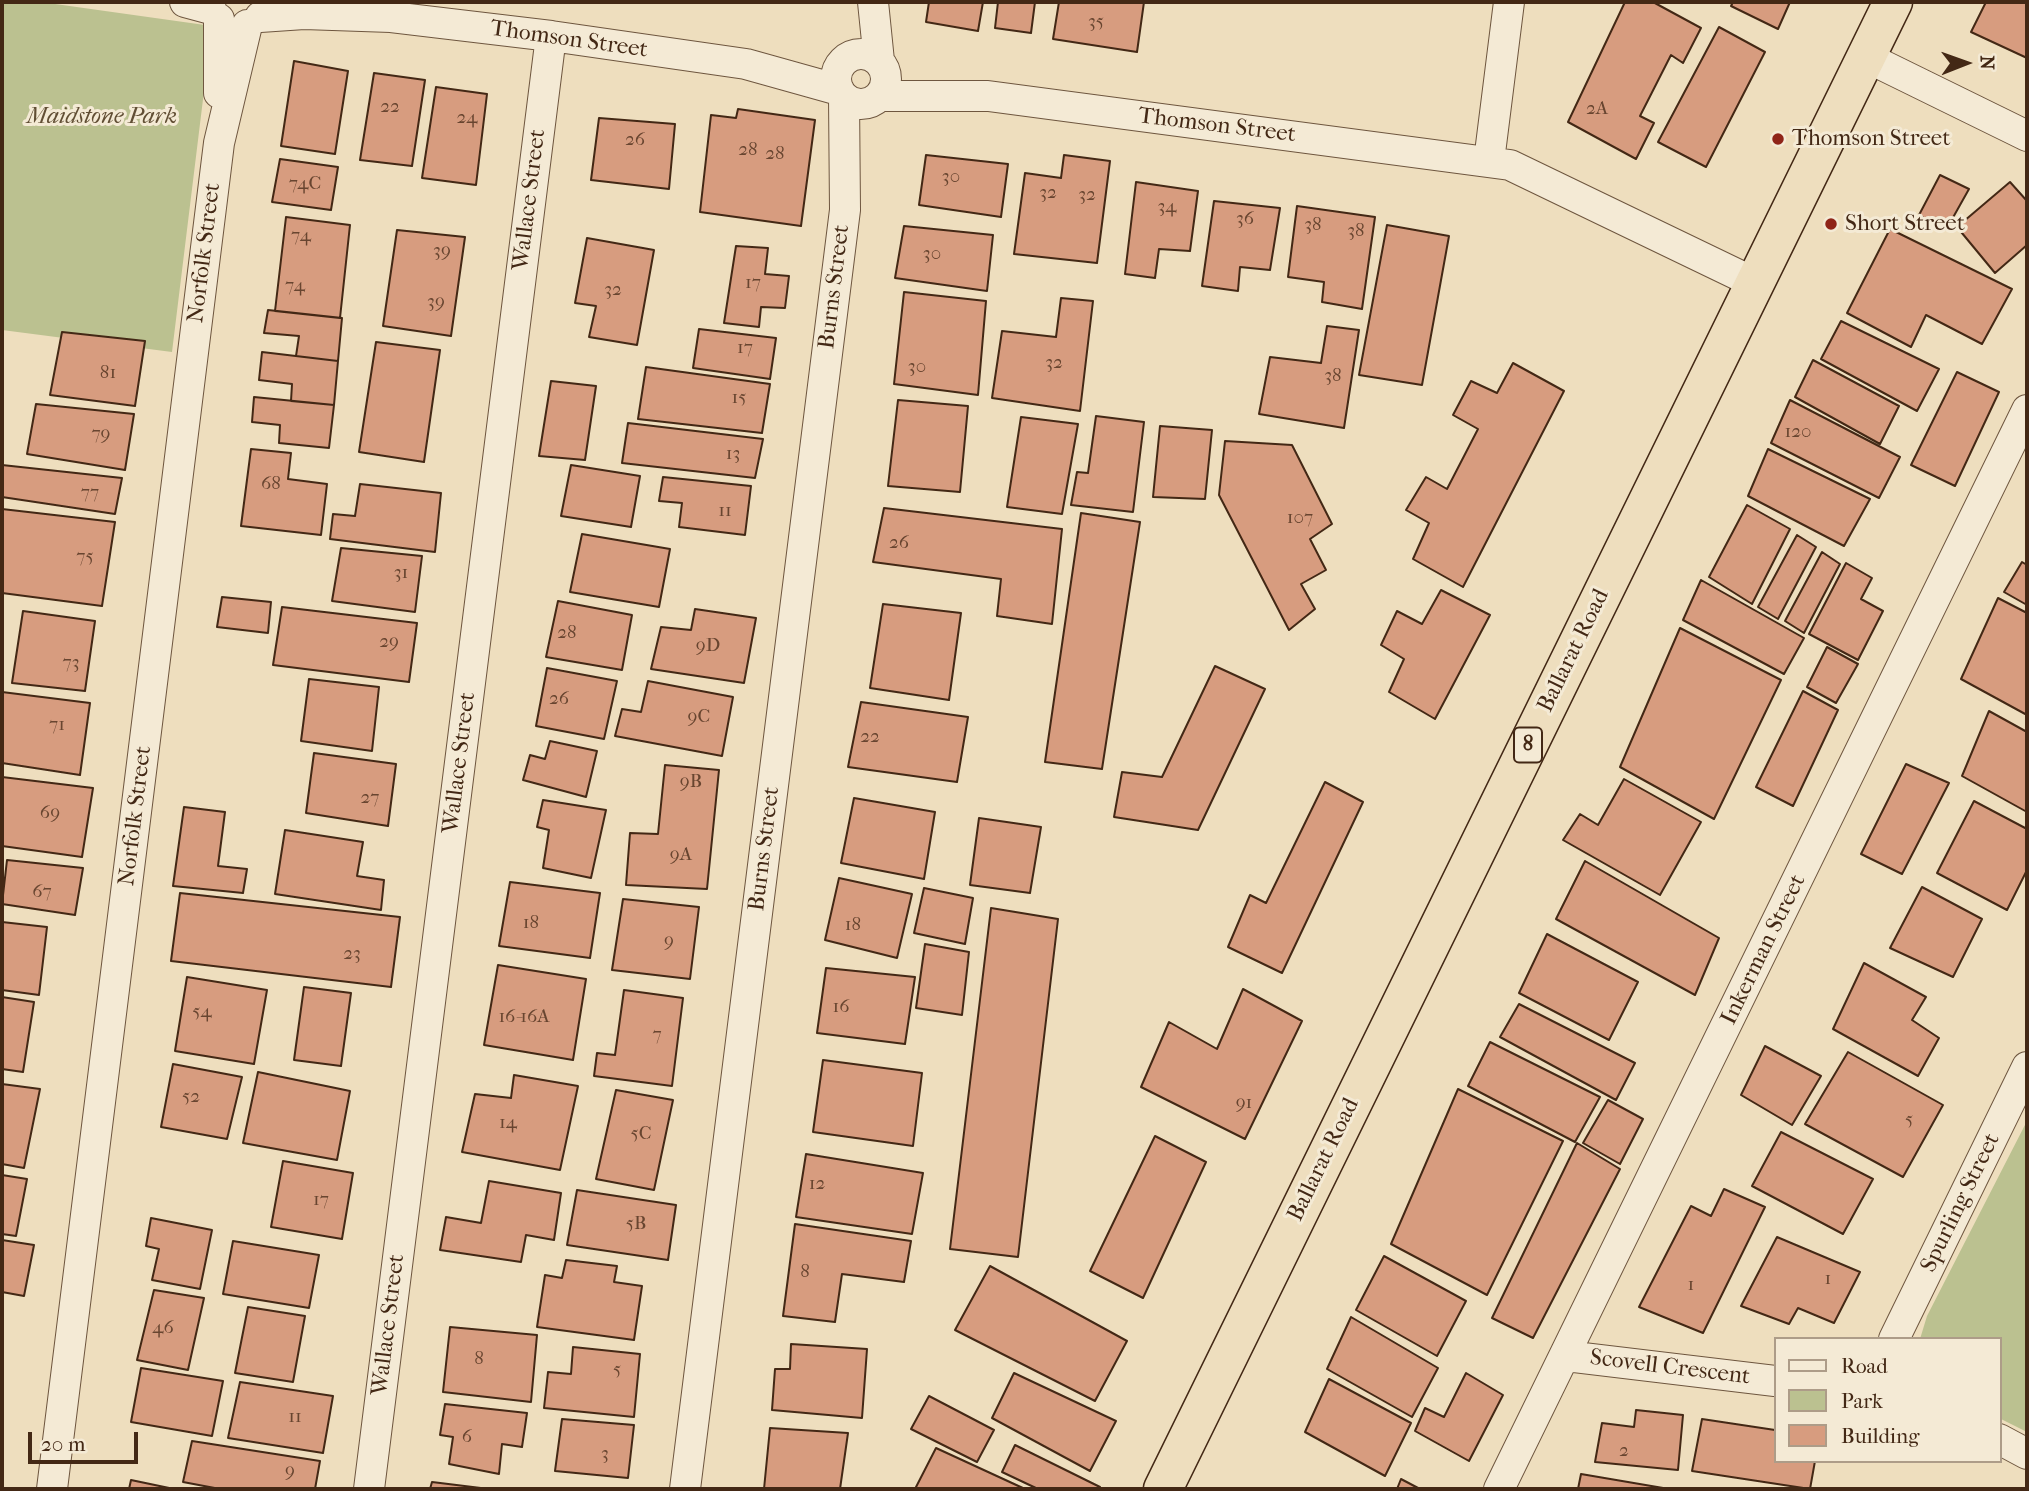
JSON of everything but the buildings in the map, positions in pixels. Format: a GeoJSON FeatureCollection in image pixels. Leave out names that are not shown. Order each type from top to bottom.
{"type":"FeatureCollection","features":[{"type":"Feature","properties":{"kind":"highway","name":"Ballarat Road"},"geometry":{"type":"LineString","coordinates":[[1163,1489],[1893,2]]}},
{"type":"Feature","properties":{"kind":"street","name":"Thomson Street"},"geometry":{"type":"LineString","coordinates":[[327,2],[391,17]]}},
{"type":"Feature","properties":{"kind":"street","name":"Burns Street"},"geometry":{"type":"LineString","coordinates":[[866,85],[837,75],[872,2]]}},
{"type":"Feature","properties":{"kind":"street","name":"Burns Street"},"geometry":{"type":"LineString","coordinates":[[685,1489],[845,210],[866,85],[872,2]]}},
{"type":"Feature","properties":{"kind":"street"},"geometry":{"type":"LineString","coordinates":[[1489,161],[1508,2]]}},
{"type":"Feature","properties":{"kind":"street","name":"Thomson Street"},"geometry":{"type":"LineString","coordinates":[[229,11],[391,17],[551,36],[746,64],[866,85],[988,96],[1489,161],[1534,175],[1755,283]]}},
{"type":"Feature","properties":{"kind":"street","name":"Norfolk Street"},"geometry":{"type":"LineString","coordinates":[[52,1489],[219,143],[229,11]]}},
{"type":"Feature","properties":{"kind":"street","name":"Wallace Street"},"geometry":{"type":"LineString","coordinates":[[369,1489],[551,36]]}},
{"type":"Feature","properties":{"kind":"street"},"geometry":{"type":"LineString","coordinates":[[1866,57],[2027,136]]}},
{"type":"Feature","properties":{"kind":"street","name":"Thomson Street"},"geometry":{"type":"LineString","coordinates":[[746,64],[847,59]]}},
{"type":"Feature","properties":{"kind":"street","name":"Inkerman Street"},"geometry":{"type":"LineString","coordinates":[[1499,1489],[2027,410]]}},
{"type":"Feature","properties":{"kind":"street","name":"Spurling Street"},"geometry":{"type":"LineString","coordinates":[[1895,1337],[2027,1067]]}},
{"type":"Feature","properties":{"kind":"street","name":"Scovell Crescent"},"geometry":{"type":"LineString","coordinates":[[1566,1356],[1773,1381]]}},
{"type":"Feature","properties":{"kind":"street"},"geometry":{"type":"LineString","coordinates":[[2001,1440],[2027,1454]]}},
{"type":"Feature","properties":{"kind":"green space","name":"Maidstone Park"},"geometry":{"type":"Polygon","coordinates":[[[2,2],[41,2],[212,26],[172,352],[2,330],[2,2]]]}},
{"type":"Feature","properties":{"kind":"green space"},"geometry":{"type":"Polygon","coordinates":[[[2027,1121],[2027,1432],[2001,1419],[2001,1337],[1921,1337],[1927,1316],[2027,1121]]]}},
{"type":"Feature","properties":{"kind":"place","name":"Thomson Street"},"geometry":{"type":"Point","coordinates":[1778,139]}},
{"type":"Feature","properties":{"kind":"place","name":"Short Street"},"geometry":{"type":"Point","coordinates":[1831,224]}}]}
